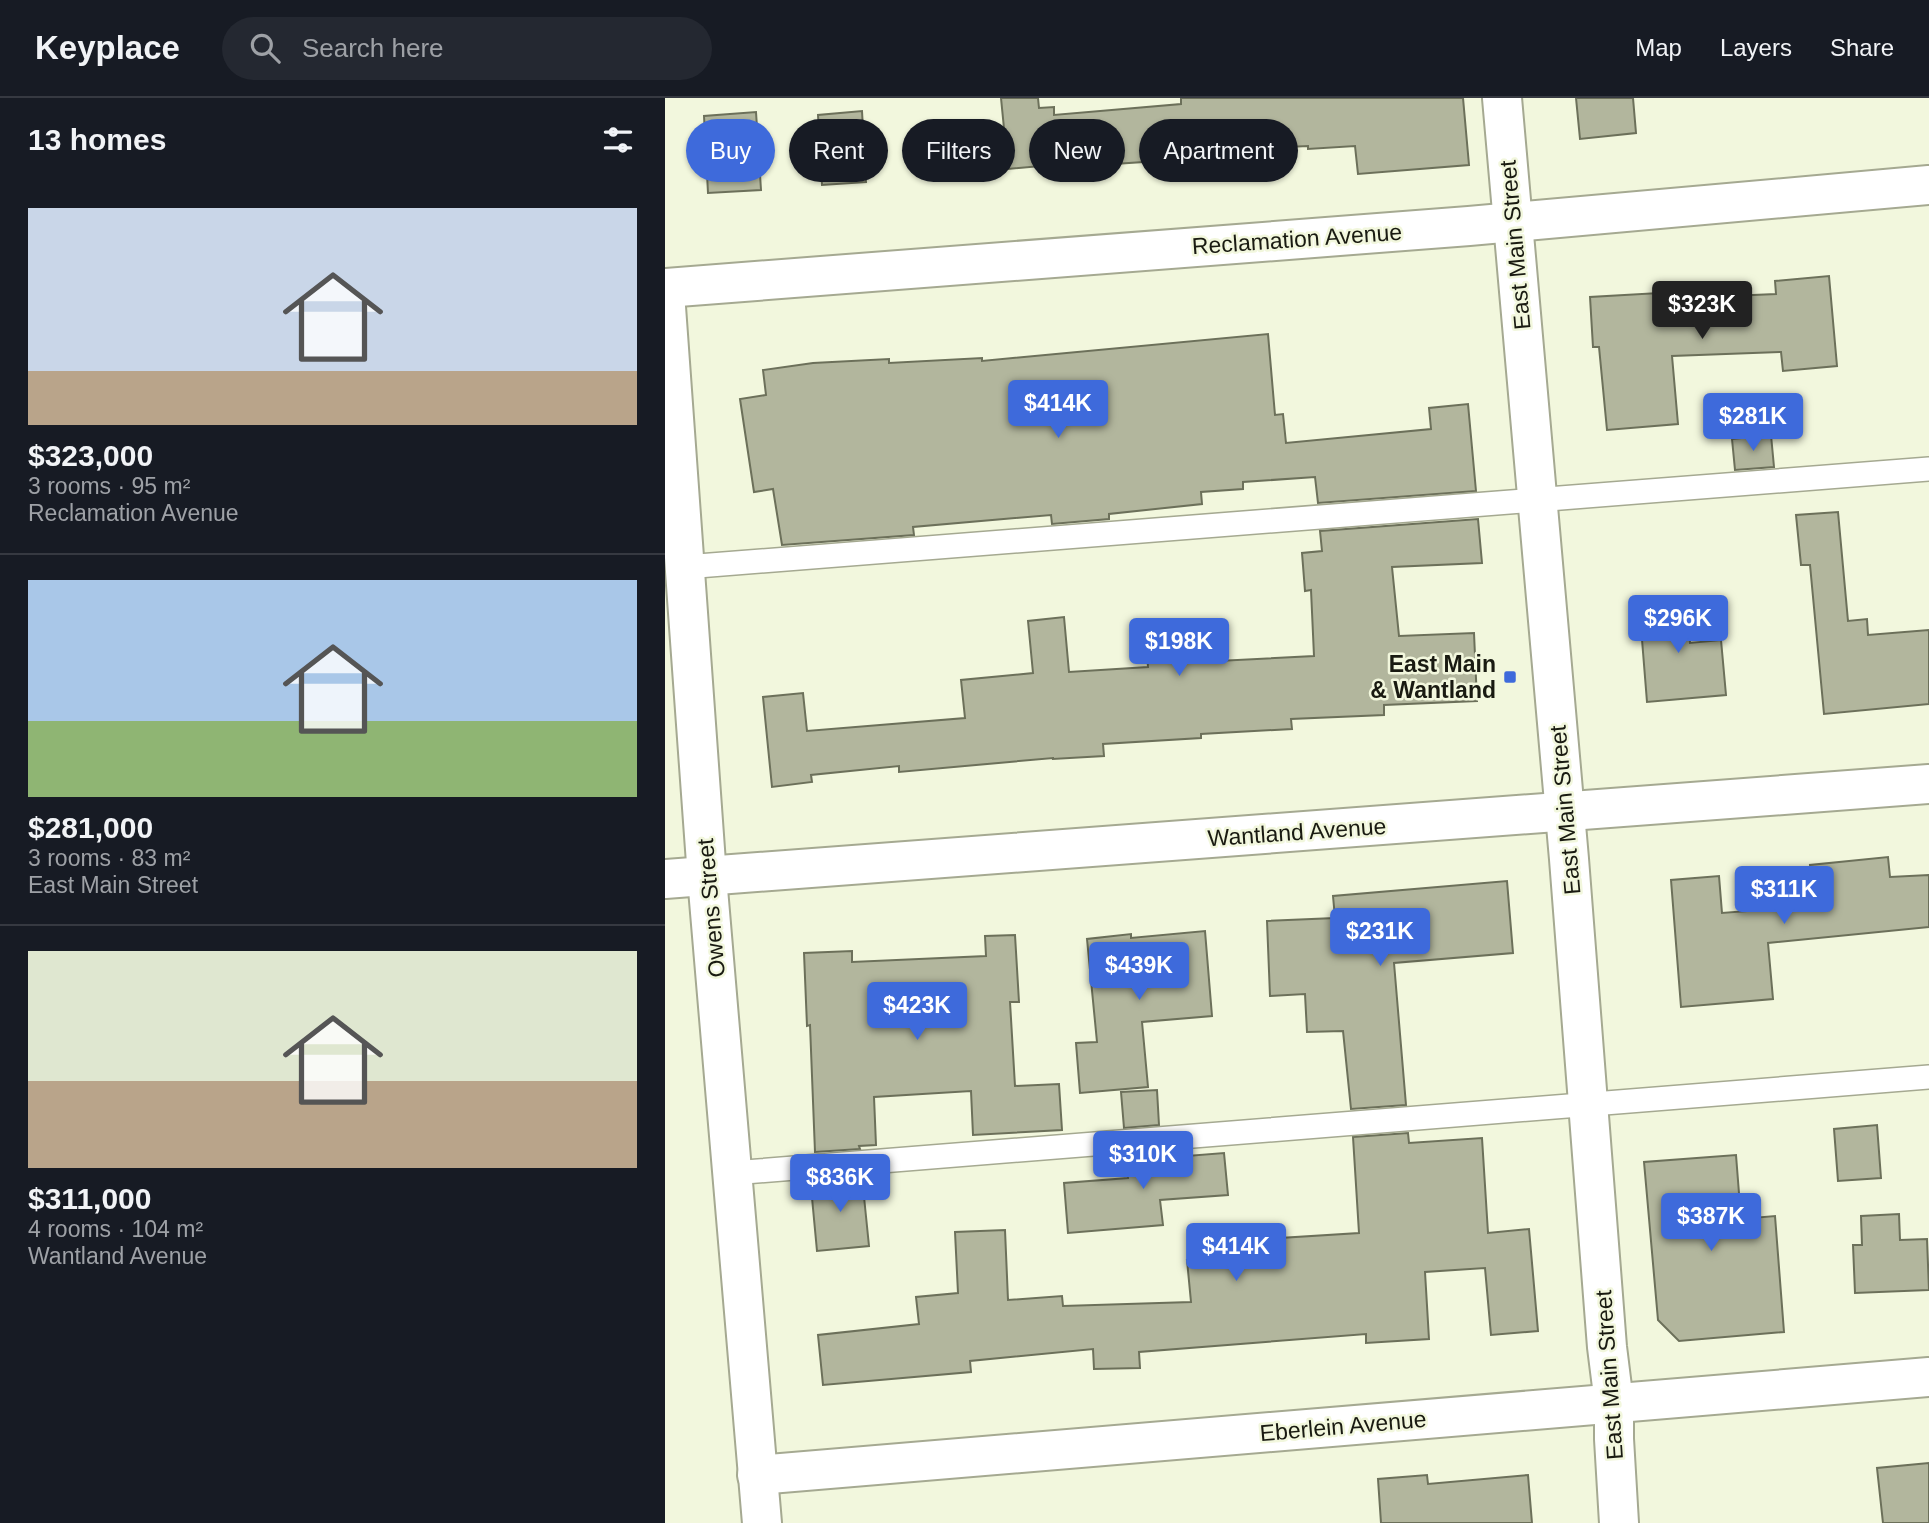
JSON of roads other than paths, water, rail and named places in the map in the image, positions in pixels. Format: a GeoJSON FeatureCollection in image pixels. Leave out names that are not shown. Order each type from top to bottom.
{"type":"FeatureCollection","features":[{"type":"Feature","properties":{"kind":"street","name":"East Main Street"},"geometry":{"type":"LineString","coordinates":[[1502,98],[1565,812],[1607,1347],[1614,1403],[1619,1523]]}},
{"type":"Feature","properties":{"kind":"street","name":"Reclamation Avenue"},"geometry":{"type":"LineString","coordinates":[[665,291],[1929,185]]}},
{"type":"Feature","properties":{"kind":"street","name":"Owens Street"},"geometry":{"type":"LineString","coordinates":[[665,291],[707,877],[762,1523]]}},
{"type":"Feature","properties":{"kind":"street","name":"Wantland Avenue"},"geometry":{"type":"LineString","coordinates":[[665,880],[1929,784]]}},
{"type":"Feature","properties":{"kind":"street","name":"Eberlein Avenue"},"geometry":{"type":"LineString","coordinates":[[757,1475],[1929,1377]]}},
{"type":"Feature","properties":{"kind":"lane"},"geometry":{"type":"LineString","coordinates":[[685,567],[1929,468]]}},
{"type":"Feature","properties":{"kind":"lane"},"geometry":{"type":"LineString","coordinates":[[732,1172],[1929,1077]]}},
{"type":"Feature","properties":{"kind":"place","name":"East Main & Wantland"},"geometry":{"type":"Point","coordinates":[1510,677]}}]}
